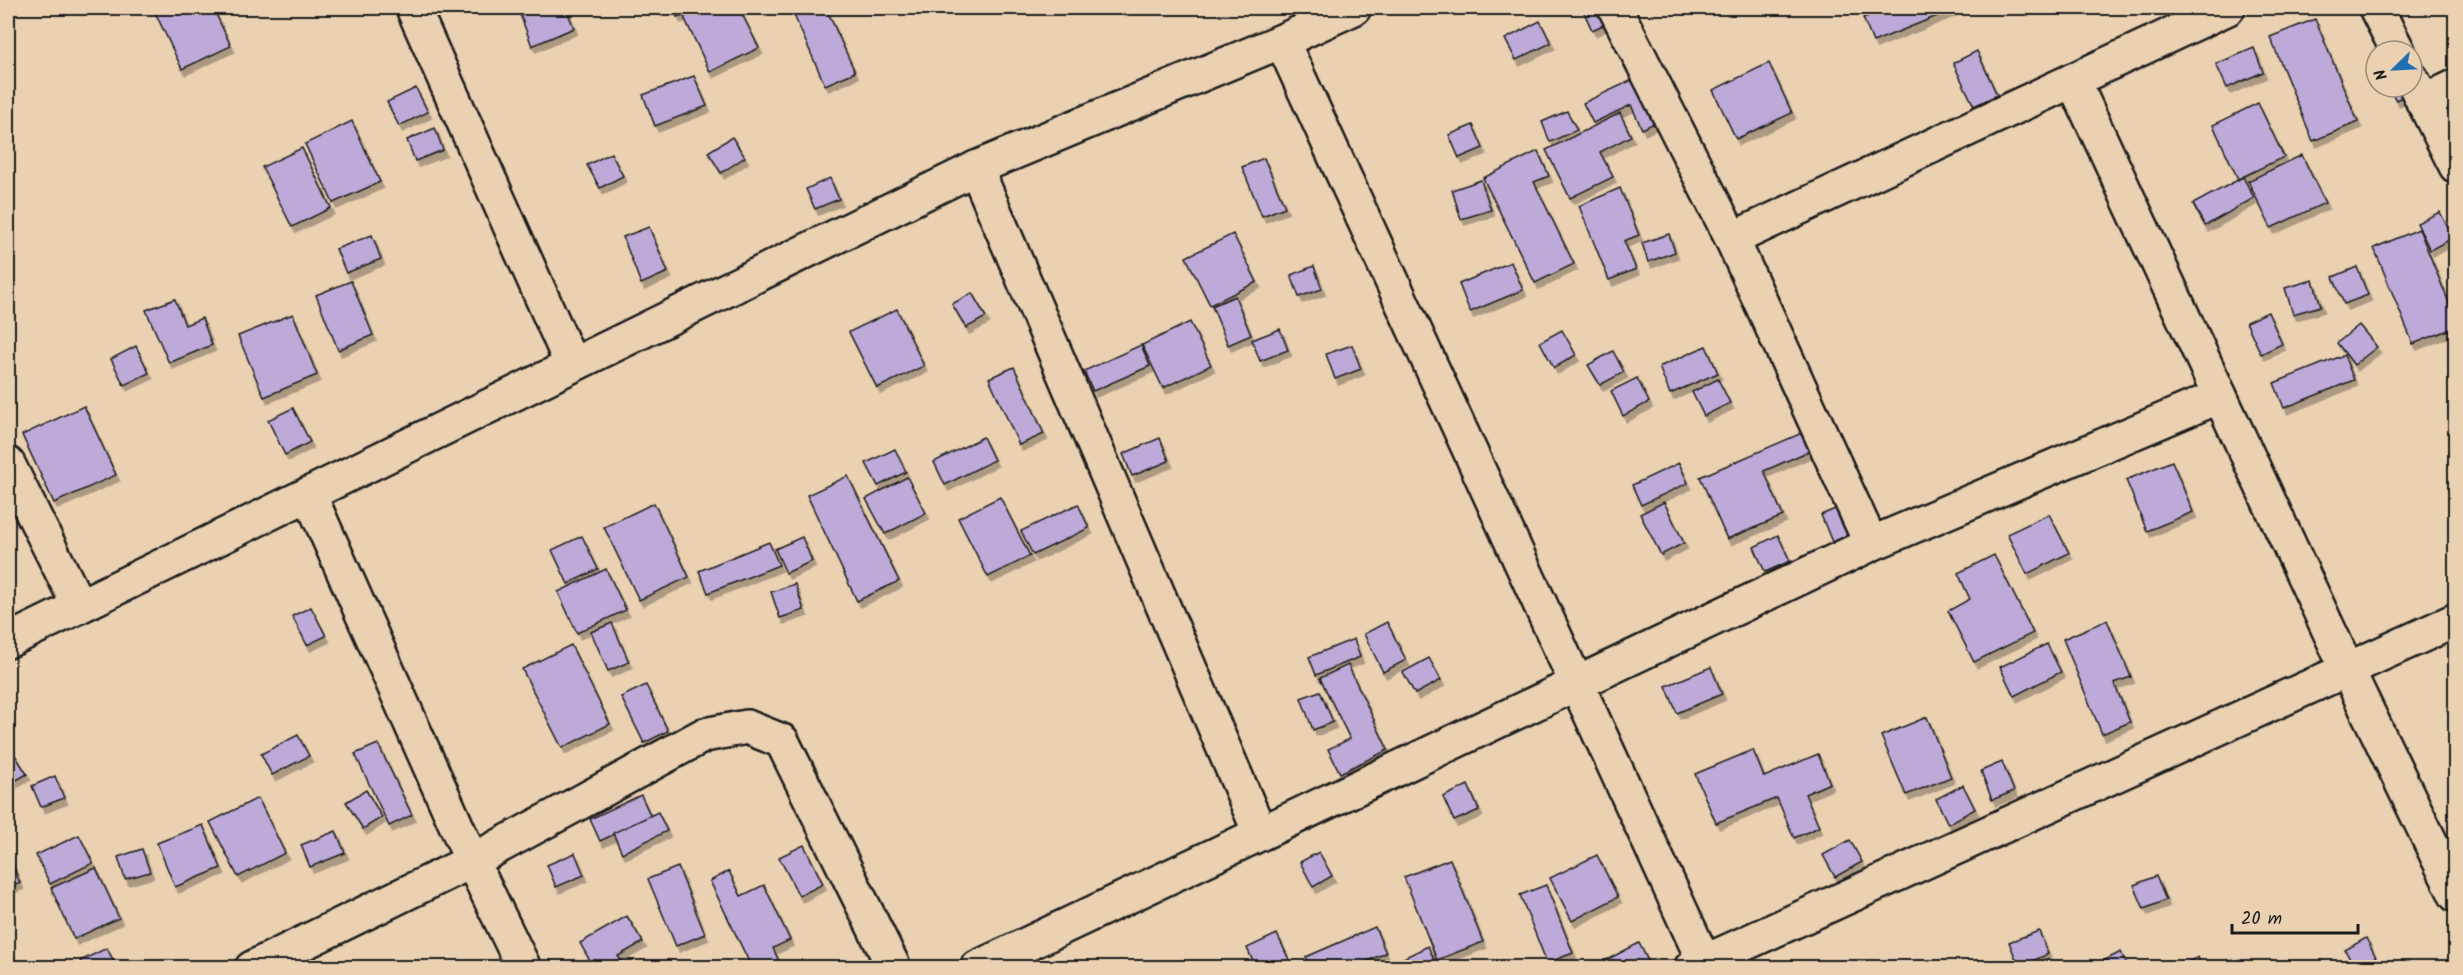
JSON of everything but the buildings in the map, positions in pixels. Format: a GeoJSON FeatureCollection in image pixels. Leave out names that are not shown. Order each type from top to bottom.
{"type":"FeatureCollection","features":[{"type":"Feature","properties":{"kind":"street"},"geometry":{"type":"LineString","coordinates":[[413,8],[572,365]]}},
{"type":"Feature","properties":{"kind":"street"},"geometry":{"type":"LineString","coordinates":[[8,641],[976,168],[1282,41],[1354,8]]}},
{"type":"Feature","properties":{"kind":"street"},"geometry":{"type":"LineString","coordinates":[[1615,8],[1732,239],[1871,544]]}},
{"type":"Feature","properties":{"kind":"street"},"geometry":{"type":"LineString","coordinates":[[1732,239],[2228,8]]}},
{"type":"Feature","properties":{"kind":"street"},"geometry":{"type":"LineString","coordinates":[[2376,8],[2392,39]]}},
{"type":"Feature","properties":{"kind":"street"},"geometry":{"type":"LineString","coordinates":[[1282,41],[1577,682],[1701,965],[2456,620]]}},
{"type":"Feature","properties":{"kind":"street"},"geometry":{"type":"LineString","coordinates":[[2073,80],[2347,669],[2456,895]]}},
{"type":"Feature","properties":{"kind":"street"},"geometry":{"type":"LineString","coordinates":[[2424,90],[2456,86]]}},
{"type":"Feature","properties":{"kind":"street"},"geometry":{"type":"LineString","coordinates":[[2422,99],[2456,166]]}},
{"type":"Feature","properties":{"kind":"street"},"geometry":{"type":"LineString","coordinates":[[976,168],[1260,833]]}},
{"type":"Feature","properties":{"kind":"street"},"geometry":{"type":"LineString","coordinates":[[977,968],[1871,544],[2220,396]]}},
{"type":"Feature","properties":{"kind":"street"},"geometry":{"type":"LineString","coordinates":[[8,464],[79,606]]}},
{"type":"Feature","properties":{"kind":"street"},"geometry":{"type":"LineString","coordinates":[[309,494],[472,861],[524,968]]}},
{"type":"Feature","properties":{"kind":"street"},"geometry":{"type":"LineString","coordinates":[[252,968],[472,861],[704,735],[747,727],[782,741],[894,968]]}}]}
